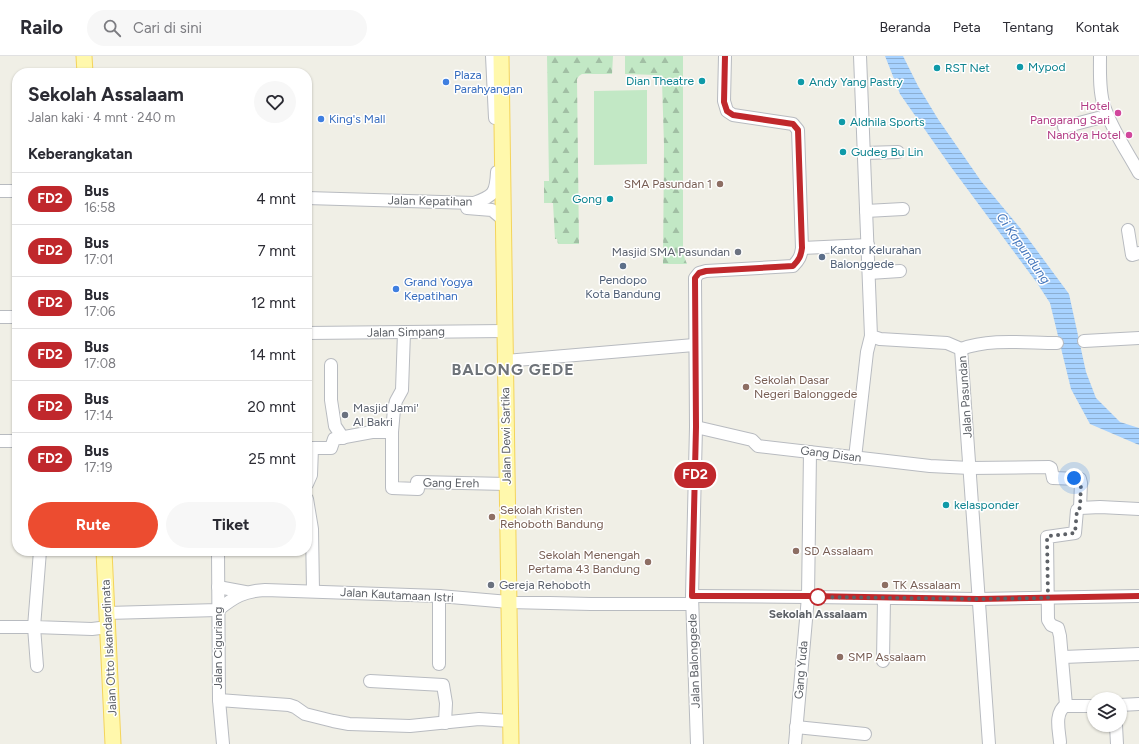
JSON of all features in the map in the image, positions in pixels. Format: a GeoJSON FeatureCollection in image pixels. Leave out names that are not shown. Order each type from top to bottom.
{"type":"FeatureCollection","features":[{"type":"Feature","properties":{"kind":"main road"},"geometry":{"type":"LineString","coordinates":[[84,56],[85,68]]}},
{"type":"Feature","properties":{"kind":"main road","name":"Jalan Dewi Sartika"},"geometry":{"type":"LineString","coordinates":[[501,56],[498,112],[504,220],[511,744]]}},
{"type":"Feature","properties":{"kind":"main road","name":"Jalan Otto Iskandardinata"},"geometry":{"type":"LineString","coordinates":[[104,556],[113,744]]}},
{"type":"Feature","properties":{"kind":"street","name":"Jalan Dewi Sartika"},"geometry":{"type":"LineString","coordinates":[[492,56],[498,112]]}},
{"type":"Feature","properties":{"kind":"street","name":"Jalan Balonggede"},"geometry":{"type":"LineString","coordinates":[[697,744],[692,600],[696,427],[694,345],[695,278],[699,273],[706,271],[793,266],[799,261],[802,248],[798,130],[793,124],[733,115],[727,111],[724,102],[725,56]]}},
{"type":"Feature","properties":{"kind":"street"},"geometry":{"type":"LineString","coordinates":[[855,458],[867,352],[871,336],[860,56]]}},
{"type":"Feature","properties":{"kind":"street"},"geometry":{"type":"LineString","coordinates":[[1100,56],[1102,97],[1104,106],[1116,133],[1135,156],[1139,173]]}},
{"type":"Feature","properties":{"kind":"street","name":"Jalan Kepatihan"},"geometry":{"type":"LineString","coordinates":[[312,198],[474,203],[486,199],[493,194],[496,187],[498,112]]}},
{"type":"Feature","properties":{"kind":"street"},"geometry":{"type":"LineString","coordinates":[[1064,127],[1098,118]]}},
{"type":"Feature","properties":{"kind":"street"},"geometry":{"type":"LineString","coordinates":[[864,153],[898,152]]}},
{"type":"Feature","properties":{"kind":"street"},"geometry":{"type":"LineString","coordinates":[[0,191],[12,191]]}},
{"type":"Feature","properties":{"kind":"street","name":"Jalan Kepatihan"},"geometry":{"type":"LineString","coordinates":[[312,202],[482,209],[492,210],[504,220]]}},
{"type":"Feature","properties":{"kind":"street"},"geometry":{"type":"LineString","coordinates":[[866,211],[903,209]]}},
{"type":"Feature","properties":{"kind":"street"},"geometry":{"type":"LineString","coordinates":[[1128,230],[1132,255],[1139,253]]}},
{"type":"Feature","properties":{"kind":"street"},"geometry":{"type":"LineString","coordinates":[[802,248],[868,245]]}},
{"type":"Feature","properties":{"kind":"street"},"geometry":{"type":"LineString","coordinates":[[869,273],[900,271]]}},
{"type":"Feature","properties":{"kind":"street"},"geometry":{"type":"LineString","coordinates":[[0,317],[12,317]]}},
{"type":"Feature","properties":{"kind":"street","name":"Jalan Simpang"},"geometry":{"type":"LineString","coordinates":[[312,333],[505,331]]}},
{"type":"Feature","properties":{"kind":"street","name":"Gang Ereh"},"geometry":{"type":"LineString","coordinates":[[404,332],[402,390],[396,401],[394,409],[392,432],[392,488],[418,489],[417,482],[507,484]]}},
{"type":"Feature","properties":{"kind":"street","name":"Jalan Pasundan"},"geometry":{"type":"LineString","coordinates":[[871,336],[880,339],[947,343],[962,349],[989,744]]}},
{"type":"Feature","properties":{"kind":"street"},"geometry":{"type":"LineString","coordinates":[[1084,341],[1139,338]]}},
{"type":"Feature","properties":{"kind":"street"},"geometry":{"type":"LineString","coordinates":[[962,349],[974,344],[989,343],[1057,343]]}},
{"type":"Feature","properties":{"kind":"street"},"geometry":{"type":"LineString","coordinates":[[505,361],[694,345]]}},
{"type":"Feature","properties":{"kind":"street"},"geometry":{"type":"LineString","coordinates":[[331,365],[331,400],[335,426],[343,438]]}},
{"type":"Feature","properties":{"kind":"street","name":"Gang Disan"},"geometry":{"type":"LineString","coordinates":[[696,427],[752,440],[758,446],[855,458],[930,466],[970,468],[1049,467],[1051,468],[1053,478],[1080,479],[1080,508]]}},
{"type":"Feature","properties":{"kind":"street"},"geometry":{"type":"LineString","coordinates":[[312,448],[331,448],[334,439],[372,432],[392,432]]}},
{"type":"Feature","properties":{"kind":"street"},"geometry":{"type":"LineString","coordinates":[[0,442],[12,441]]}},
{"type":"Feature","properties":{"kind":"street","name":"Gang Yuda"},"geometry":{"type":"LineString","coordinates":[[795,744],[808,596],[810,452]]}},
{"type":"Feature","properties":{"kind":"street"},"geometry":{"type":"LineString","coordinates":[[1066,705],[1063,657],[1059,631],[1058,628],[1051,625],[1048,620],[1047,537],[1075,533],[1077,510],[1080,508],[1100,507],[1139,509]]}},
{"type":"Feature","properties":{"kind":"street"},"geometry":{"type":"LineString","coordinates":[[312,529],[313,591]]}},
{"type":"Feature","properties":{"kind":"street"},"geometry":{"type":"LineString","coordinates":[[37,666],[34,627],[40,556]]}},
{"type":"Feature","properties":{"kind":"street","name":"Jalan Ciguriang"},"geometry":{"type":"LineString","coordinates":[[218,556],[219,700],[223,744]]}},
{"type":"Feature","properties":{"kind":"street"},"geometry":{"type":"LineString","coordinates":[[218,587],[245,592]]}},
{"type":"Feature","properties":{"kind":"street","name":"Jalan Kautamaan Istri"},"geometry":{"type":"LineString","coordinates":[[218,610],[227,602],[245,592],[265,590],[439,596],[509,602],[605,605],[808,596],[978,599],[1139,596]]}},
{"type":"Feature","properties":{"kind":"street"},"geometry":{"type":"LineString","coordinates":[[439,596],[439,664]]}},
{"type":"Feature","properties":{"kind":"street"},"geometry":{"type":"LineString","coordinates":[[883,661],[884,598]]}},
{"type":"Feature","properties":{"kind":"street"},"geometry":{"type":"LineString","coordinates":[[0,627],[92,629],[107,620],[218,610]]}},
{"type":"Feature","properties":{"kind":"street"},"geometry":{"type":"LineString","coordinates":[[1063,657],[1139,654]]}},
{"type":"Feature","properties":{"kind":"street"},"geometry":{"type":"LineString","coordinates":[[370,681],[442,685],[446,703],[445,723]]}},
{"type":"Feature","properties":{"kind":"street"},"geometry":{"type":"LineString","coordinates":[[219,700],[289,705],[305,714],[350,724],[410,726],[478,719],[511,721]]}},
{"type":"Feature","properties":{"kind":"street"},"geometry":{"type":"LineString","coordinates":[[1127,705],[1139,704]]}},
{"type":"Feature","properties":{"kind":"street"},"geometry":{"type":"LineString","coordinates":[[1060,742],[1059,712],[1061,708],[1066,705],[1087,706]]}},
{"type":"Feature","properties":{"kind":"street"},"geometry":{"type":"LineString","coordinates":[[796,727],[866,734]]}},
{"type":"Feature","properties":{"kind":"street"},"geometry":{"type":"LineString","coordinates":[[1116,732],[1117,744]]}},
{"type":"Feature","properties":{"kind":"green space"},"geometry":{"type":"Polygon","coordinates":[[[547,56],[613,56],[612,74],[582,74],[577,79],[579,244],[558,244],[557,239],[555,239],[553,203],[544,203],[544,181],[549,181],[547,56]]]}},
{"type":"Feature","properties":{"kind":"green space"},"geometry":{"type":"Polygon","coordinates":[[[625,56],[683,56],[683,254],[687,264],[663,264],[664,145],[662,81],[657,75],[625,74],[625,56]]]}},
{"type":"Feature","properties":{"kind":"green space"},"geometry":{"type":"Polygon","coordinates":[[[647,90],[647,164],[594,165],[594,91],[647,90]]]}},
{"type":"Feature","properties":{"kind":"water","name":"Ci Kapundung"},"geometry":{"type":"Polygon","coordinates":[[[885,56],[903,56],[918,86],[938,119],[981,181],[1021,229],[1069,294],[1086,372],[1096,398],[1120,422],[1139,428],[1139,445],[1090,424],[1071,389],[1050,303],[900,94],[885,56]]]}},
{"type":"Feature","properties":{"kind":"bus line","name":"FD2"},"geometry":{"type":"LineString","coordinates":[[725,56],[724,102],[727,111],[733,115],[786,122],[793,124],[798,130],[802,248],[799,261],[793,266],[706,271],[699,273],[695,278],[694,345],[696,427],[692,596],[808,596],[978,599],[1139,596]]}},
{"type":"Feature","properties":{"kind":"place","name":"Mypod"},"geometry":{"type":"Point","coordinates":[1020,67]}},
{"type":"Feature","properties":{"kind":"place","name":"RST Net"},"geometry":{"type":"Point","coordinates":[937,68]}},
{"type":"Feature","properties":{"kind":"place","name":"Dian Theatre"},"geometry":{"type":"Point","coordinates":[702,81]}},
{"type":"Feature","properties":{"kind":"place","name":"Plaza Parahyangan"},"geometry":{"type":"Point","coordinates":[446,82]}},
{"type":"Feature","properties":{"kind":"place","name":"Andy Yang Pastry"},"geometry":{"type":"Point","coordinates":[801,82]}},
{"type":"Feature","properties":{"kind":"place","name":"Hotel Pangarang Sari"},"geometry":{"type":"Point","coordinates":[1118,113]}},
{"type":"Feature","properties":{"kind":"place","name":"King's Mall"},"geometry":{"type":"Point","coordinates":[321,119]}},
{"type":"Feature","properties":{"kind":"place","name":"Aldhila Sports"},"geometry":{"type":"Point","coordinates":[842,122]}},
{"type":"Feature","properties":{"kind":"place","name":"Nandya Hotel"},"geometry":{"type":"Point","coordinates":[1129,135]}},
{"type":"Feature","properties":{"kind":"place","name":"Gudeg Bu Lin"},"geometry":{"type":"Point","coordinates":[843,152]}},
{"type":"Feature","properties":{"kind":"place","name":"SMA Pasundan 1"},"geometry":{"type":"Point","coordinates":[720,184]}},
{"type":"Feature","properties":{"kind":"place","name":"Gong"},"geometry":{"type":"Point","coordinates":[610,199]}},
{"type":"Feature","properties":{"kind":"place","name":"Masjid SMA Pasundan"},"geometry":{"type":"Point","coordinates":[738,252]}},
{"type":"Feature","properties":{"kind":"place","name":"Kantor Kelurahan Balonggede"},"geometry":{"type":"Point","coordinates":[822,257]}},
{"type":"Feature","properties":{"kind":"place","name":"Pendopo Kota Bandung"},"geometry":{"type":"Point","coordinates":[623,266]}},
{"type":"Feature","properties":{"kind":"place","name":"Grand Yogya Kepatihan"},"geometry":{"type":"Point","coordinates":[396,289]}},
{"type":"Feature","properties":{"kind":"place","name":"Sekolah Dasar Negeri Balonggede"},"geometry":{"type":"Point","coordinates":[746,387]}},
{"type":"Feature","properties":{"kind":"place","name":"Masjid Jami' Al Bakri"},"geometry":{"type":"Point","coordinates":[345,415]}},
{"type":"Feature","properties":{"kind":"place","name":"kelasponder"},"geometry":{"type":"Point","coordinates":[946,505]}},
{"type":"Feature","properties":{"kind":"place","name":"Sekolah Kristen Rehoboth Bandung"},"geometry":{"type":"Point","coordinates":[492,517]}},
{"type":"Feature","properties":{"kind":"place","name":"SD Assalaam"},"geometry":{"type":"Point","coordinates":[796,551]}},
{"type":"Feature","properties":{"kind":"place","name":"Sekolah Menengah Pertama 43 Bandung"},"geometry":{"type":"Point","coordinates":[648,562]}},
{"type":"Feature","properties":{"kind":"place","name":"Gereja Rehoboth"},"geometry":{"type":"Point","coordinates":[491,585]}},
{"type":"Feature","properties":{"kind":"place","name":"TK Assalaam"},"geometry":{"type":"Point","coordinates":[885,585]}},
{"type":"Feature","properties":{"kind":"place","name":"Sekolah Assalaam"},"geometry":{"type":"Point","coordinates":[818,597]}},
{"type":"Feature","properties":{"kind":"place","name":"SMP Assalaam"},"geometry":{"type":"Point","coordinates":[840,657]}},
{"type":"Feature","properties":{"kind":"district","name":"BALONG GEDE"},"geometry":{"type":"Point","coordinates":[513,369]}},
{"type":"Feature","properties":{"kind":"route"},"geometry":{"type":"LineString","coordinates":[[818,597],[978,599],[1048,598],[1047,537],[1075,533],[1077,510],[1080,508],[1081,481],[1080,479],[1074,478]]}}]}
